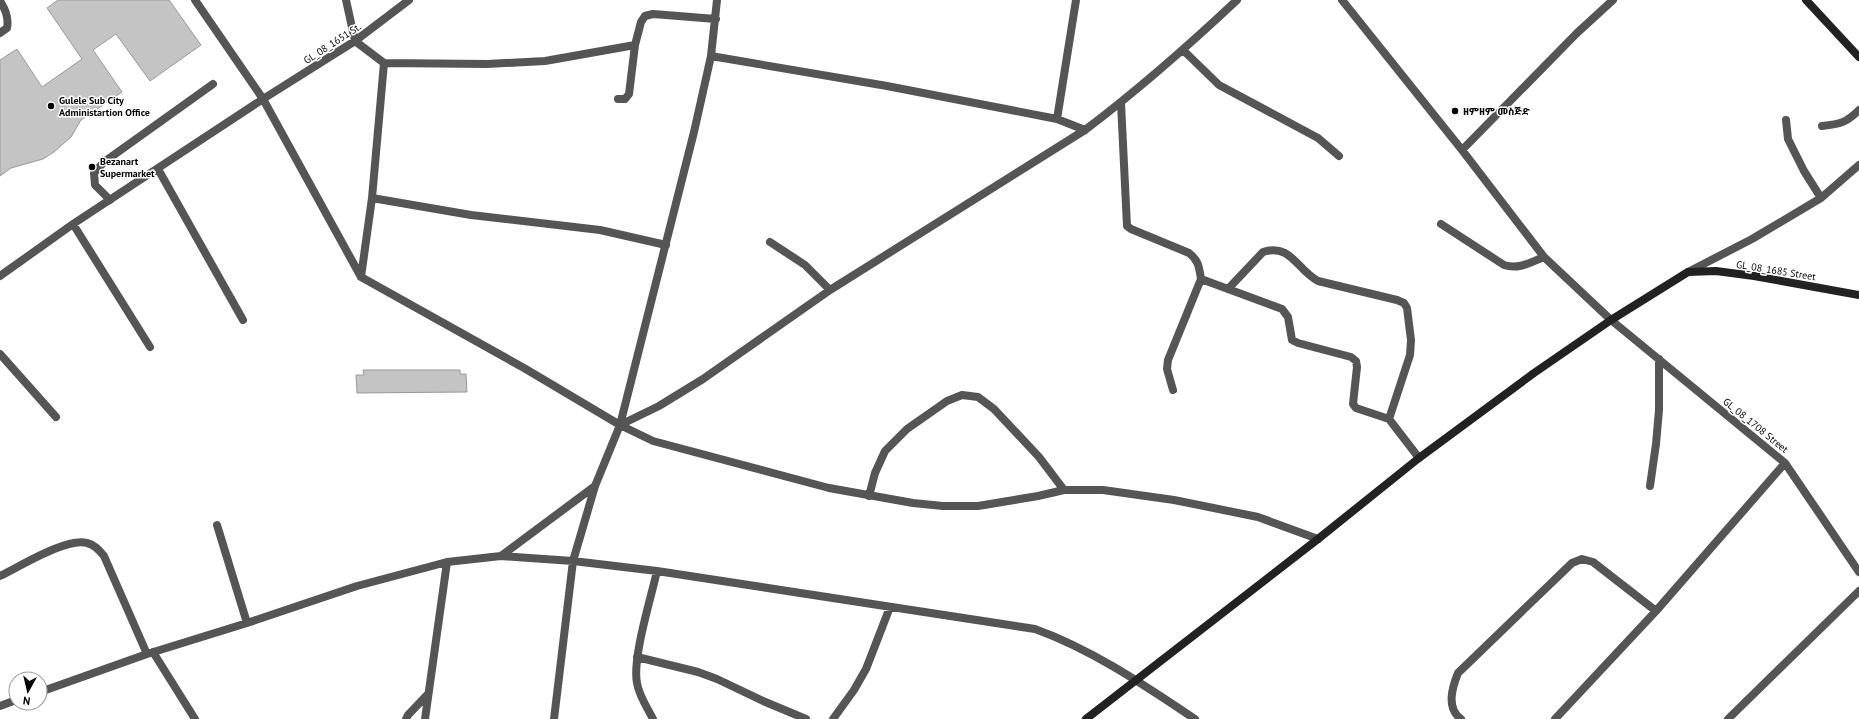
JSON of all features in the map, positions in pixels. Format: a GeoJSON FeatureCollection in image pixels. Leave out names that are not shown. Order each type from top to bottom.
{"type":"FeatureCollection","features":[{"type":"Feature","properties":{"kind":"main road"},"geometry":{"type":"LineString","coordinates":[[1806,0],[1859,57]]}},
{"type":"Feature","properties":{"kind":"main road","name":"GL_08_1685 Street"},"geometry":{"type":"LineString","coordinates":[[1688,272],[1716,271],[1754,276],[1859,295]]}},
{"type":"Feature","properties":{"kind":"main road"},"geometry":{"type":"LineString","coordinates":[[1086,719],[1318,540],[1419,458],[1611,320],[1688,272]]}},
{"type":"Feature","properties":{"kind":"street"},"geometry":{"type":"LineString","coordinates":[[195,0],[263,99],[361,277],[524,368],[620,425],[652,441],[776,475],[869,496],[936,505],[978,506],[1064,490],[1103,490],[1174,500],[1258,517],[1318,540]]}},
{"type":"Feature","properties":{"kind":"street"},"geometry":{"type":"LineString","coordinates":[[346,0],[355,41],[384,63],[487,64],[545,61],[635,45]]}},
{"type":"Feature","properties":{"kind":"street","name":"GL_08_1651 St."},"geometry":{"type":"LineString","coordinates":[[0,276],[73,224],[263,99],[355,41],[408,0]]}},
{"type":"Feature","properties":{"kind":"street"},"geometry":{"type":"LineString","coordinates":[[554,719],[573,561],[595,486],[620,425],[694,132],[711,56],[717,0]]}},
{"type":"Feature","properties":{"kind":"street"},"geometry":{"type":"LineString","coordinates":[[1057,119],[1076,0]]}},
{"type":"Feature","properties":{"kind":"street"},"geometry":{"type":"LineString","coordinates":[[620,425],[659,406],[702,379],[830,290],[1085,130],[1121,103],[1183,50],[1236,0]]}},
{"type":"Feature","properties":{"kind":"street","name":"GL_08_1708 Street"},"geometry":{"type":"LineString","coordinates":[[1342,0],[1462,150],[1544,257],[1611,320],[1785,463],[1859,572]]}},
{"type":"Feature","properties":{"kind":"street"},"geometry":{"type":"LineString","coordinates":[[1462,150],[1577,33],[1613,0]]}},
{"type":"Feature","properties":{"kind":"street"},"geometry":{"type":"LineString","coordinates":[[0,1],[4,7],[8,20],[7,28],[0,33]]}},
{"type":"Feature","properties":{"kind":"street"},"geometry":{"type":"LineString","coordinates":[[618,99],[625,99],[629,94],[635,45],[641,22],[645,16],[653,14],[716,19]]}},
{"type":"Feature","properties":{"kind":"street"},"geometry":{"type":"LineString","coordinates":[[1183,50],[1219,85],[1318,138],[1339,156]]}},
{"type":"Feature","properties":{"kind":"street"},"geometry":{"type":"LineString","coordinates":[[711,56],[887,86],[1057,119],[1085,130]]}},
{"type":"Feature","properties":{"kind":"street"},"geometry":{"type":"LineString","coordinates":[[361,277],[372,198],[384,63]]}},
{"type":"Feature","properties":{"kind":"street"},"geometry":{"type":"LineString","coordinates":[[110,200],[95,185],[94,173],[104,162],[213,84]]}},
{"type":"Feature","properties":{"kind":"street"},"geometry":{"type":"LineString","coordinates":[[1121,103],[1127,226],[1189,253],[1196,259],[1201,280],[1168,360],[1167,369],[1173,390]]}},
{"type":"Feature","properties":{"kind":"street"},"geometry":{"type":"LineString","coordinates":[[1822,126],[1838,124],[1850,120],[1859,110]]}},
{"type":"Feature","properties":{"kind":"street"},"geometry":{"type":"LineString","coordinates":[[1786,120],[1788,139],[1821,198]]}},
{"type":"Feature","properties":{"kind":"street"},"geometry":{"type":"LineString","coordinates":[[1688,272],[1752,239],[1821,198],[1859,165]]}},
{"type":"Feature","properties":{"kind":"street"},"geometry":{"type":"LineString","coordinates":[[158,169],[243,320]]}},
{"type":"Feature","properties":{"kind":"street"},"geometry":{"type":"LineString","coordinates":[[372,198],[471,215],[600,230],[666,245]]}},
{"type":"Feature","properties":{"kind":"street"},"geometry":{"type":"LineString","coordinates":[[73,224],[150,347]]}},
{"type":"Feature","properties":{"kind":"street"},"geometry":{"type":"LineString","coordinates":[[1441,224],[1504,265],[1519,267],[1544,257]]}},
{"type":"Feature","properties":{"kind":"street"},"geometry":{"type":"LineString","coordinates":[[770,242],[805,265],[830,290]]}},
{"type":"Feature","properties":{"kind":"street"},"geometry":{"type":"LineString","coordinates":[[1228,289],[1263,252],[1271,249],[1287,253],[1310,277],[1318,281],[1404,303],[1407,308],[1408,315],[1410,355],[1389,419]]}},
{"type":"Feature","properties":{"kind":"street"},"geometry":{"type":"LineString","coordinates":[[1201,280],[1282,309],[1286,312],[1292,340],[1298,343],[1351,357],[1356,361],[1357,367],[1353,404],[1356,408],[1389,419],[1419,458]]}},
{"type":"Feature","properties":{"kind":"street"},"geometry":{"type":"LineString","coordinates":[[0,354],[56,417]]}},
{"type":"Feature","properties":{"kind":"street"},"geometry":{"type":"LineString","coordinates":[[1650,486],[1659,410],[1659,359]]}},
{"type":"Feature","properties":{"kind":"street"},"geometry":{"type":"LineString","coordinates":[[869,496],[875,473],[885,451],[907,429],[947,401],[962,395],[978,398],[994,409],[1039,457],[1064,490]]}},
{"type":"Feature","properties":{"kind":"street"},"geometry":{"type":"LineString","coordinates":[[1555,719],[1656,611],[1785,463]]}},
{"type":"Feature","properties":{"kind":"street"},"geometry":{"type":"LineString","coordinates":[[501,556],[595,486]]}},
{"type":"Feature","properties":{"kind":"street"},"geometry":{"type":"LineString","coordinates":[[217,525],[247,623]]}},
{"type":"Feature","properties":{"kind":"street"},"geometry":{"type":"LineString","coordinates":[[0,576],[48,552],[70,544],[86,543],[96,547],[104,556],[150,653],[195,719]]}},
{"type":"Feature","properties":{"kind":"street"},"geometry":{"type":"LineString","coordinates":[[48,689],[150,653],[247,623],[357,586],[447,562],[501,556],[573,561],[657,571],[1035,630],[1064,640],[1136,679],[1195,719]]}},
{"type":"Feature","properties":{"kind":"street"},"geometry":{"type":"LineString","coordinates":[[1461,719],[1455,714],[1452,708],[1454,684],[1458,673],[1572,563],[1582,559],[1593,562],[1656,611]]}},
{"type":"Feature","properties":{"kind":"street"},"geometry":{"type":"LineString","coordinates":[[425,719],[447,562]]}},
{"type":"Feature","properties":{"kind":"street"},"geometry":{"type":"LineString","coordinates":[[653,719],[637,684],[635,673],[637,657],[657,571]]}},
{"type":"Feature","properties":{"kind":"street"},"geometry":{"type":"LineString","coordinates":[[1730,718],[1859,591]]}},
{"type":"Feature","properties":{"kind":"street"},"geometry":{"type":"LineString","coordinates":[[832,719],[854,690],[866,669],[890,607]]}},
{"type":"Feature","properties":{"kind":"street"},"geometry":{"type":"LineString","coordinates":[[637,657],[698,672],[806,719]]}},
{"type":"Feature","properties":{"kind":"street"},"geometry":{"type":"LineString","coordinates":[[406,719],[428,694]]}},
{"type":"Feature","properties":{"kind":"building"},"geometry":{"type":"Polygon","coordinates":[[[58,0],[169,0],[201,45],[150,81],[116,34],[93,50],[122,92],[81,120],[71,137],[54,152],[43,159],[11,168],[0,176],[0,60],[17,49],[42,87],[82,59],[47,8],[58,0]]]}},
{"type":"Feature","properties":{"kind":"building"},"geometry":{"type":"Polygon","coordinates":[[[363,370],[460,370],[460,374],[466,374],[467,392],[357,393],[356,375],[364,375],[363,370]]]}},
{"type":"Feature","properties":{"kind":"place","name":"Gulele Sub City Administartion Office"},"geometry":{"type":"Point","coordinates":[51,106]}},
{"type":"Feature","properties":{"kind":"place","name":"ዘምዘም መስጅድ"},"geometry":{"type":"Point","coordinates":[1455,111]}},
{"type":"Feature","properties":{"kind":"place","name":"Bezanart Supermarket"},"geometry":{"type":"Point","coordinates":[92,167]}}]}
